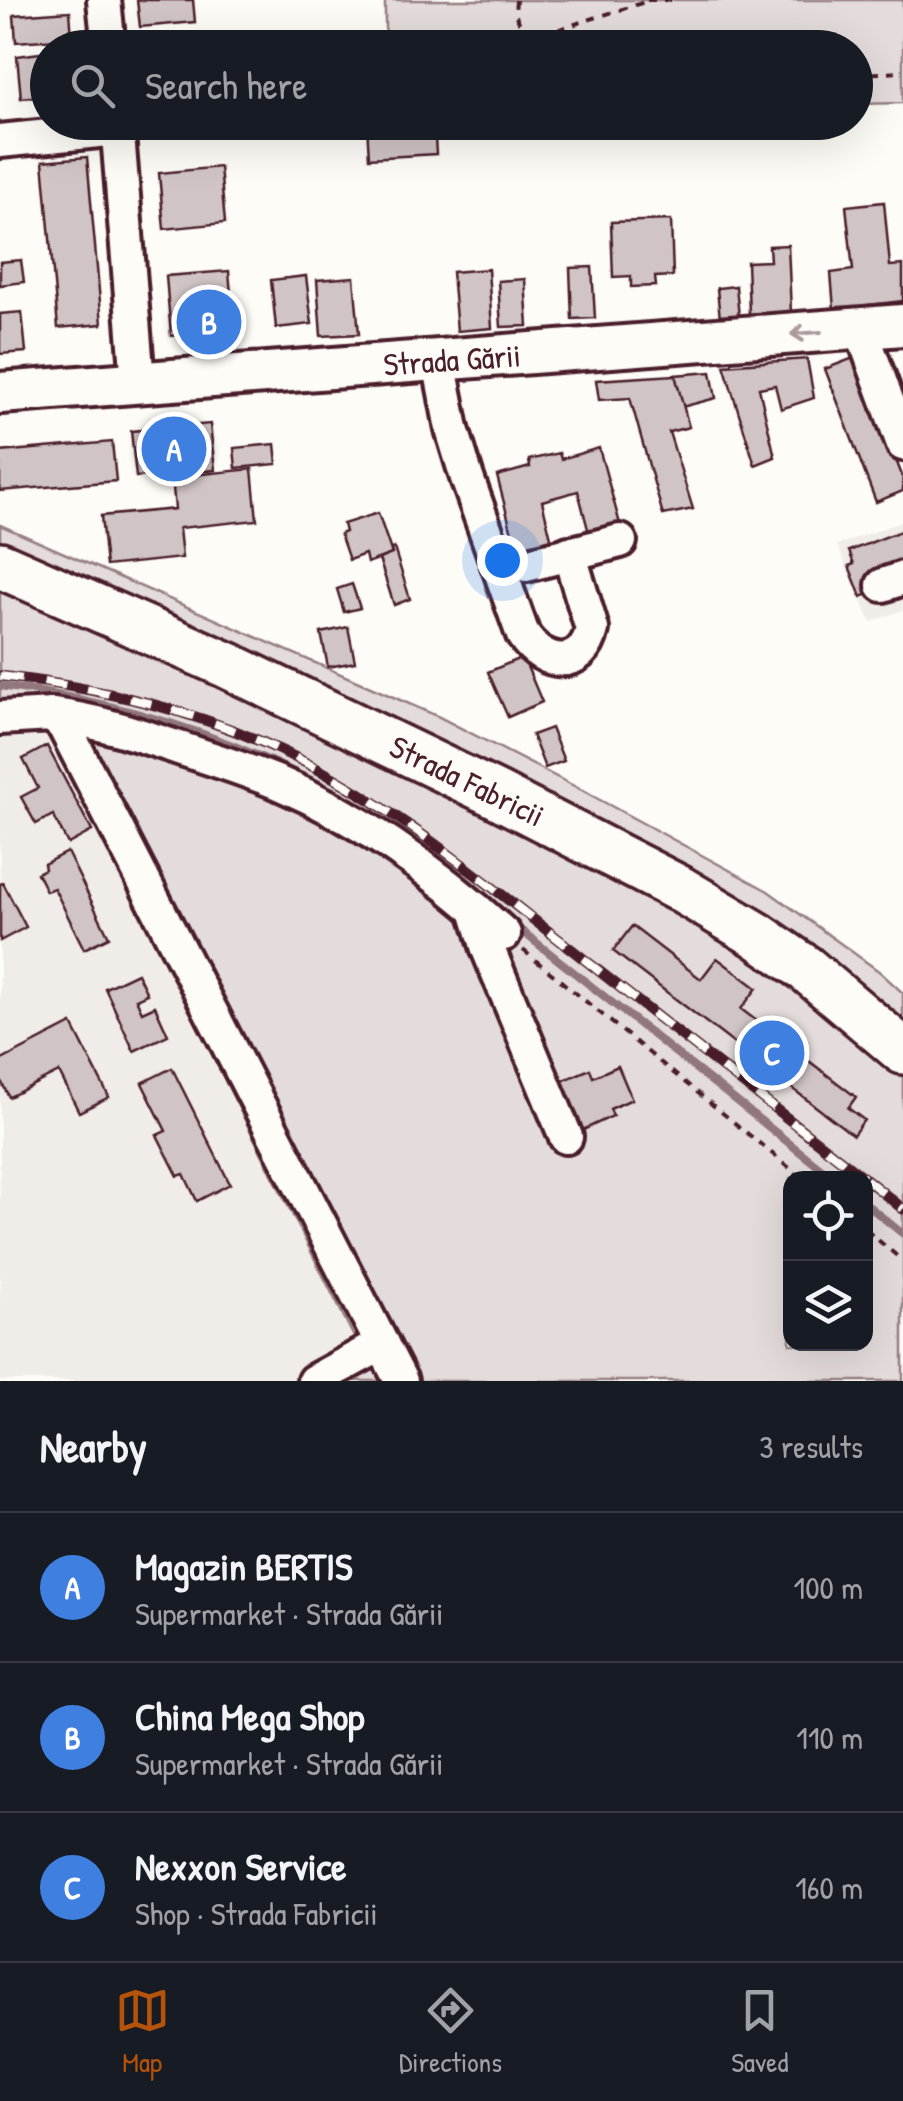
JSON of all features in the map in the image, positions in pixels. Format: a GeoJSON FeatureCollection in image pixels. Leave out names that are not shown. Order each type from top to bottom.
{"type":"FeatureCollection","features":[{"type":"Feature","properties":{"kind":"highway","name":"Strada Fabricii"},"geometry":{"type":"LineString","coordinates":[[0,565],[227,665],[496,794],[680,889],[805,968],[903,1051]]}},
{"type":"Feature","properties":{"kind":"main road","name":"Strada Gării"},"geometry":{"type":"LineString","coordinates":[[0,392],[903,325]]}},
{"type":"Feature","properties":{"kind":"street"},"geometry":{"type":"LineString","coordinates":[[104,0],[107,30]]}},
{"type":"Feature","properties":{"kind":"street"},"geometry":{"type":"LineString","coordinates":[[19,145],[45,140]]}},
{"type":"Feature","properties":{"kind":"street"},"geometry":{"type":"LineString","coordinates":[[119,140],[138,382]]}},
{"type":"Feature","properties":{"kind":"street"},"geometry":{"type":"LineString","coordinates":[[860,328],[903,444]]}},
{"type":"Feature","properties":{"kind":"street"},"geometry":{"type":"LineString","coordinates":[[438,361],[467,478],[523,635],[536,651],[551,660],[579,654],[592,629],[569,554]]}},
{"type":"Feature","properties":{"kind":"street"},"geometry":{"type":"LineString","coordinates":[[526,566],[620,540]]}},
{"type":"Feature","properties":{"kind":"street"},"geometry":{"type":"LineString","coordinates":[[52,715],[64,726],[402,1381]]}},
{"type":"Feature","properties":{"kind":"street"},"geometry":{"type":"LineString","coordinates":[[0,718],[75,718],[155,740],[282,785],[362,827],[417,863],[504,934]]}},
{"type":"Feature","properties":{"kind":"street"},"geometry":{"type":"LineString","coordinates":[[476,909],[488,948],[566,1137]]}},
{"type":"Feature","properties":{"kind":"street"},"geometry":{"type":"LineString","coordinates":[[314,1381],[382,1344]]}},
{"type":"Feature","properties":{"kind":"path"},"geometry":{"type":"LineString","coordinates":[[516,0],[516,14],[524,30]]}},
{"type":"Feature","properties":{"kind":"path"},"geometry":{"type":"LineString","coordinates":[[553,30],[647,0],[672,0]]}},
{"type":"Feature","properties":{"kind":"path"},"geometry":{"type":"LineString","coordinates":[[873,73],[903,72]]}},
{"type":"Feature","properties":{"kind":"path"},"geometry":{"type":"LineString","coordinates":[[504,934],[793,1171]]}},
{"type":"Feature","properties":{"kind":"path"},"geometry":{"type":"LineString","coordinates":[[873,1236],[903,1261]]}},
{"type":"Feature","properties":{"kind":"shaded area"},"geometry":{"type":"Polygon","coordinates":[[[385,0],[903,0],[903,103],[873,104],[873,30],[385,28],[385,0]]]}},
{"type":"Feature","properties":{"kind":"shaded area"},"geometry":{"type":"Polygon","coordinates":[[[903,521],[903,610],[871,622],[837,545],[903,521]]]}},
{"type":"Feature","properties":{"kind":"shaded area"},"geometry":{"type":"Polygon","coordinates":[[[0,525],[439,717],[768,891],[880,972],[903,993],[903,1381],[327,1381],[358,1345],[51,734],[0,736],[0,525]]]}},
{"type":"Feature","properties":{"kind":"shaded area"},"geometry":{"type":"Polygon","coordinates":[[[51,733],[358,1346],[327,1381],[0,1381],[0,736],[51,733]]]}},
{"type":"Feature","properties":{"kind":"building"},"geometry":{"type":"Polygon","coordinates":[[[137,0],[193,0],[195,22],[140,27],[137,0]]]}},
{"type":"Feature","properties":{"kind":"building"},"geometry":{"type":"Polygon","coordinates":[[[70,11],[71,30],[30,30],[30,41],[16,42],[14,15],[70,11]]]}},
{"type":"Feature","properties":{"kind":"building"},"geometry":{"type":"Polygon","coordinates":[[[30,54],[30,97],[21,98],[17,56],[30,54]]]}},
{"type":"Feature","properties":{"kind":"building"},"geometry":{"type":"Polygon","coordinates":[[[368,140],[435,140],[436,154],[369,158],[368,140]]]}},
{"type":"Feature","properties":{"kind":"building"},"geometry":{"type":"Polygon","coordinates":[[[87,157],[102,324],[58,328],[43,161],[87,157]]]}},
{"type":"Feature","properties":{"kind":"building"},"geometry":{"type":"Polygon","coordinates":[[[220,167],[225,223],[164,229],[159,173],[220,167]]]}},
{"type":"Feature","properties":{"kind":"building"},"geometry":{"type":"Polygon","coordinates":[[[884,202],[890,266],[903,265],[903,301],[834,309],[831,273],[853,270],[846,206],[884,202]]]}},
{"type":"Feature","properties":{"kind":"building"},"geometry":{"type":"Polygon","coordinates":[[[671,220],[673,276],[655,277],[656,286],[631,287],[631,276],[613,277],[611,222],[671,220]]]}},
{"type":"Feature","properties":{"kind":"building"},"geometry":{"type":"Polygon","coordinates":[[[788,245],[791,313],[749,314],[747,262],[770,261],[769,246],[788,245]]]}},
{"type":"Feature","properties":{"kind":"building"},"geometry":{"type":"Polygon","coordinates":[[[21,260],[24,282],[0,285],[0,262],[21,260]]]}},
{"type":"Feature","properties":{"kind":"building"},"geometry":{"type":"Polygon","coordinates":[[[592,267],[595,318],[572,319],[570,268],[592,267]]]}},
{"type":"Feature","properties":{"kind":"building"},"geometry":{"type":"Polygon","coordinates":[[[488,269],[492,328],[457,331],[452,272],[488,269]]]}},
{"type":"Feature","properties":{"kind":"building"},"geometry":{"type":"Polygon","coordinates":[[[229,271],[234,330],[171,336],[166,276],[229,271]]]}},
{"type":"Feature","properties":{"kind":"building"},"geometry":{"type":"Polygon","coordinates":[[[306,276],[312,324],[276,328],[271,280],[306,276]]]}},
{"type":"Feature","properties":{"kind":"building"},"geometry":{"type":"Polygon","coordinates":[[[354,277],[359,334],[321,336],[317,280],[354,277]]]}},
{"type":"Feature","properties":{"kind":"building"},"geometry":{"type":"Polygon","coordinates":[[[525,279],[528,326],[501,327],[498,281],[525,279]]]}},
{"type":"Feature","properties":{"kind":"building"},"geometry":{"type":"Polygon","coordinates":[[[736,286],[739,317],[720,319],[717,288],[736,286]]]}},
{"type":"Feature","properties":{"kind":"building"},"geometry":{"type":"Polygon","coordinates":[[[22,312],[26,352],[0,354],[0,314],[22,312]]]}},
{"type":"Feature","properties":{"kind":"building"},"geometry":{"type":"Polygon","coordinates":[[[856,357],[903,478],[903,491],[876,502],[825,369],[856,357]]]}},
{"type":"Feature","properties":{"kind":"building"},"geometry":{"type":"Polygon","coordinates":[[[807,359],[814,398],[781,409],[775,385],[759,388],[775,457],[755,465],[724,365],[807,359]]]}},
{"type":"Feature","properties":{"kind":"building"},"geometry":{"type":"Polygon","coordinates":[[[711,372],[716,398],[682,407],[675,375],[711,372]]]}},
{"type":"Feature","properties":{"kind":"building"},"geometry":{"type":"Polygon","coordinates":[[[675,375],[689,427],[669,432],[693,509],[663,515],[630,398],[599,400],[596,380],[675,375]]]}},
{"type":"Feature","properties":{"kind":"building"},"geometry":{"type":"Polygon","coordinates":[[[210,424],[215,470],[136,477],[131,431],[210,424]]]}},
{"type":"Feature","properties":{"kind":"building"},"geometry":{"type":"Polygon","coordinates":[[[112,442],[116,481],[0,491],[0,452],[112,442]]]}},
{"type":"Feature","properties":{"kind":"building"},"geometry":{"type":"Polygon","coordinates":[[[275,444],[277,464],[236,468],[234,448],[275,444]]]}},
{"type":"Feature","properties":{"kind":"building"},"geometry":{"type":"Polygon","coordinates":[[[599,448],[620,524],[589,533],[578,491],[542,501],[553,546],[518,556],[497,476],[530,467],[529,460],[559,453],[561,459],[599,448]]]}},
{"type":"Feature","properties":{"kind":"building"},"geometry":{"type":"Polygon","coordinates":[[[252,469],[257,520],[179,528],[182,558],[106,566],[101,516],[175,509],[172,477],[252,469]]]}},
{"type":"Feature","properties":{"kind":"building"},"geometry":{"type":"Polygon","coordinates":[[[378,513],[392,554],[367,563],[365,554],[349,560],[340,534],[345,532],[343,524],[378,513]]]}},
{"type":"Feature","properties":{"kind":"building"},"geometry":{"type":"Polygon","coordinates":[[[903,530],[903,569],[875,592],[861,597],[849,566],[854,564],[849,551],[903,530]]]}},
{"type":"Feature","properties":{"kind":"building"},"geometry":{"type":"Polygon","coordinates":[[[394,548],[410,599],[394,605],[379,559],[392,554],[394,548]]]}},
{"type":"Feature","properties":{"kind":"building"},"geometry":{"type":"Polygon","coordinates":[[[352,584],[360,608],[344,612],[337,589],[352,584]]]}},
{"type":"Feature","properties":{"kind":"building"},"geometry":{"type":"Polygon","coordinates":[[[348,627],[355,662],[328,667],[321,633],[348,627]]]}},
{"type":"Feature","properties":{"kind":"building"},"geometry":{"type":"Polygon","coordinates":[[[523,657],[542,702],[508,717],[488,672],[523,657]]]}},
{"type":"Feature","properties":{"kind":"building"},"geometry":{"type":"Polygon","coordinates":[[[551,728],[564,761],[545,768],[532,735],[551,728]]]}},
{"type":"Feature","properties":{"kind":"building"},"geometry":{"type":"Polygon","coordinates":[[[47,746],[92,831],[68,844],[53,815],[36,824],[21,797],[38,788],[23,759],[47,746]]]}},
{"type":"Feature","properties":{"kind":"building"},"geometry":{"type":"Polygon","coordinates":[[[67,852],[109,937],[84,949],[54,888],[46,891],[37,873],[45,869],[44,864],[67,852]]]}},
{"type":"Feature","properties":{"kind":"building"},"geometry":{"type":"Polygon","coordinates":[[[3,883],[26,927],[0,941],[0,884],[3,883]]]}},
{"type":"Feature","properties":{"kind":"building"},"geometry":{"type":"Polygon","coordinates":[[[632,926],[701,979],[717,958],[757,988],[741,1009],[856,1097],[848,1108],[864,1120],[853,1135],[613,951],[632,926]]]}},
{"type":"Feature","properties":{"kind":"building"},"geometry":{"type":"Polygon","coordinates":[[[137,973],[147,994],[136,999],[142,1012],[155,1006],[168,1035],[134,1051],[105,988],[137,973]]]}},
{"type":"Feature","properties":{"kind":"building"},"geometry":{"type":"Polygon","coordinates":[[[72,1024],[109,1097],[79,1112],[59,1072],[9,1097],[0,1079],[0,1061],[72,1024]]]}},
{"type":"Feature","properties":{"kind":"building"},"geometry":{"type":"Polygon","coordinates":[[[618,1066],[632,1099],[610,1109],[613,1116],[583,1130],[562,1081],[590,1069],[593,1077],[618,1066]]]}},
{"type":"Feature","properties":{"kind":"building"},"geometry":{"type":"Polygon","coordinates":[[[172,1068],[230,1184],[197,1201],[184,1174],[178,1176],[157,1135],[166,1131],[142,1083],[172,1068]]]}},
{"type":"Feature","properties":{"kind":"waterway"},"geometry":{"type":"LineString","coordinates":[[0,686],[77,699],[152,718],[225,742],[296,773]]}},
{"type":"Feature","properties":{"kind":"waterway"},"geometry":{"type":"LineString","coordinates":[[513,924],[824,1171]]}},
{"type":"Feature","properties":{"kind":"waterway"},"geometry":{"type":"LineString","coordinates":[[873,1210],[903,1234]]}},
{"type":"Feature","properties":{"kind":"railway"},"geometry":{"type":"LineString","coordinates":[[0,676],[110,694],[181,712],[250,737],[322,771],[465,866],[855,1171]]}},
{"type":"Feature","properties":{"kind":"railway"},"geometry":{"type":"LineString","coordinates":[[873,1185],[903,1209]]}},
{"type":"Feature","properties":{"kind":"place","name":"China Mega Shop"},"geometry":{"type":"Point","coordinates":[209,322]}},
{"type":"Feature","properties":{"kind":"place","name":"Magazin BERTIS"},"geometry":{"type":"Point","coordinates":[174,449]}},
{"type":"Feature","properties":{"kind":"place","name":"Nexxon Service"},"geometry":{"type":"Point","coordinates":[772,1053]}}]}
